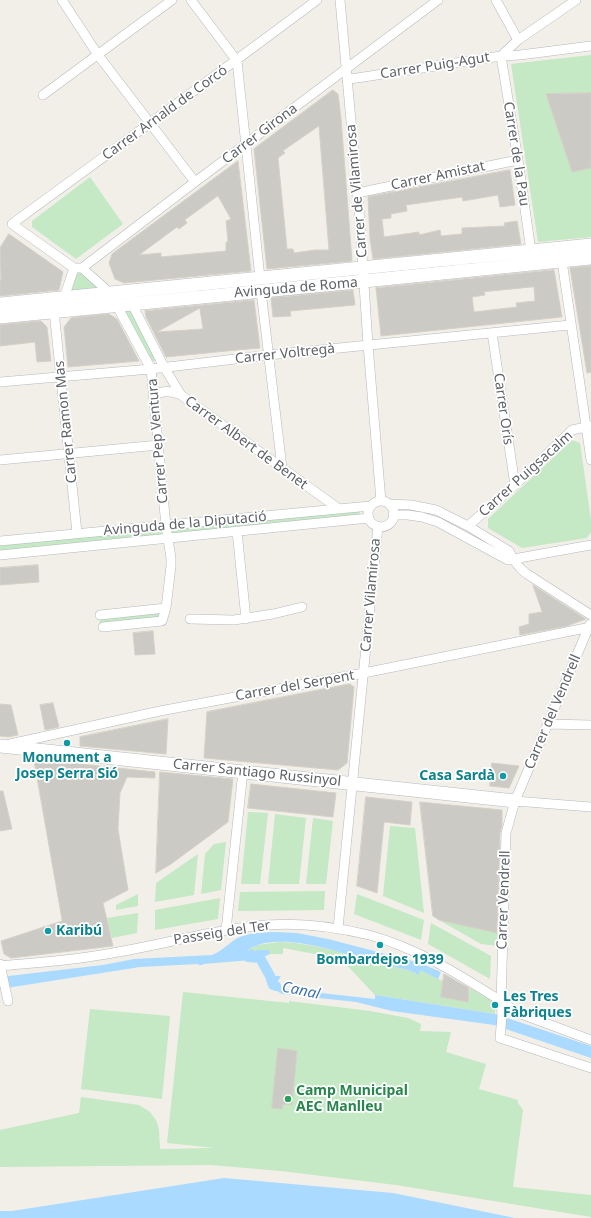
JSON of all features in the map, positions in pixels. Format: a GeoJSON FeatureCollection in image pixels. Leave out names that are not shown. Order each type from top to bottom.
{"type":"FeatureCollection","features":[{"type":"Feature","properties":{"kind":"street"},"geometry":{"type":"LineString","coordinates":[[62,0],[98,55],[195,182]]}},
{"type":"Feature","properties":{"kind":"street"},"geometry":{"type":"LineString","coordinates":[[43,95],[172,0]]}},
{"type":"Feature","properties":{"kind":"street"},"geometry":{"type":"LineString","coordinates":[[191,0],[237,61],[260,285],[282,468]]}},
{"type":"Feature","properties":{"kind":"street","name":"Carrer Arnald de Corcó"},"geometry":{"type":"LineString","coordinates":[[78,268],[12,224],[237,61],[317,0]]}},
{"type":"Feature","properties":{"kind":"street","name":"Carrer de Vilamirosa"},"geometry":{"type":"LineString","coordinates":[[340,0],[357,193],[368,345],[385,503]]}},
{"type":"Feature","properties":{"kind":"street","name":"Carrer Girona"},"geometry":{"type":"LineString","coordinates":[[78,268],[438,0]]}},
{"type":"Feature","properties":{"kind":"street"},"geometry":{"type":"LineString","coordinates":[[496,0],[518,40]]}},
{"type":"Feature","properties":{"kind":"street","name":"Carrer Puig-Agut"},"geometry":{"type":"LineString","coordinates":[[347,79],[501,56],[518,40],[576,0]]}},
{"type":"Feature","properties":{"kind":"street"},"geometry":{"type":"LineString","coordinates":[[501,56],[591,46]]}},
{"type":"Feature","properties":{"kind":"street","name":"Carrer de la Pau"},"geometry":{"type":"LineString","coordinates":[[501,56],[518,160],[530,251]]}},
{"type":"Feature","properties":{"kind":"street","name":"Carrer Amistat"},"geometry":{"type":"LineString","coordinates":[[357,193],[518,160]]}},
{"type":"Feature","properties":{"kind":"street","name":"Avinguda de Roma"},"geometry":{"type":"LineString","coordinates":[[260,285],[363,268],[591,245]]}},
{"type":"Feature","properties":{"kind":"street","name":"Avinguda de Roma"},"geometry":{"type":"LineString","coordinates":[[0,304],[110,292],[129,297],[260,285],[364,282],[591,258]]}},
{"type":"Feature","properties":{"kind":"street"},"geometry":{"type":"LineString","coordinates":[[562,261],[570,325],[589,426],[591,460]]}},
{"type":"Feature","properties":{"kind":"street"},"geometry":{"type":"LineString","coordinates":[[64,298],[78,268],[110,292],[151,369]]}},
{"type":"Feature","properties":{"kind":"street","name":"Avinguda de Roma"},"geometry":{"type":"LineString","coordinates":[[0,317],[118,305],[129,297]]}},
{"type":"Feature","properties":{"kind":"street","name":"Carrer Albert de Benet"},"geometry":{"type":"LineString","coordinates":[[129,297],[164,367],[181,395],[339,509]]}},
{"type":"Feature","properties":{"kind":"street","name":"Carrer Ramon Mas"},"geometry":{"type":"LineString","coordinates":[[54,311],[77,533]]}},
{"type":"Feature","properties":{"kind":"street","name":"Carrer Voltregà"},"geometry":{"type":"LineString","coordinates":[[0,382],[151,369],[269,355],[570,325]]}},
{"type":"Feature","properties":{"kind":"street","name":"Carrer Orís"},"geometry":{"type":"LineString","coordinates":[[492,333],[515,485]]}},
{"type":"Feature","properties":{"kind":"street","name":"Carrer Pep Ventura"},"geometry":{"type":"LineString","coordinates":[[151,369],[171,566],[166,608]]}},
{"type":"Feature","properties":{"kind":"street"},"geometry":{"type":"LineString","coordinates":[[154,396],[158,392],[172,392],[181,395]]}},
{"type":"Feature","properties":{"kind":"street","name":"Carrer Puigsacalm"},"geometry":{"type":"LineString","coordinates":[[468,526],[515,485],[572,430],[589,426]]}},
{"type":"Feature","properties":{"kind":"street"},"geometry":{"type":"LineString","coordinates":[[0,460],[159,445]]}},
{"type":"Feature","properties":{"kind":"street"},"geometry":{"type":"LineString","coordinates":[[385,503],[391,507],[393,515],[389,523],[378,526],[371,522],[368,510],[370,506],[377,502],[411,505],[436,510],[510,550],[520,569],[591,616]]}},
{"type":"Feature","properties":{"kind":"street","name":"Avinguda de la Diputació"},"geometry":{"type":"LineString","coordinates":[[0,541],[370,506]]}},
{"type":"Feature","properties":{"kind":"street"},"geometry":{"type":"LineString","coordinates":[[393,515],[415,516],[438,522],[508,560],[591,545]]}},
{"type":"Feature","properties":{"kind":"street","name":"Avinguda de la Diputació"},"geometry":{"type":"LineString","coordinates":[[0,555],[369,518]]}},
{"type":"Feature","properties":{"kind":"street","name":"Carrer Vilamirosa"},"geometry":{"type":"LineString","coordinates":[[338,928],[378,526]]}},
{"type":"Feature","properties":{"kind":"street"},"geometry":{"type":"LineString","coordinates":[[237,532],[246,619]]}},
{"type":"Feature","properties":{"kind":"street"},"geometry":{"type":"LineString","coordinates":[[190,619],[246,619],[302,607]]}},
{"type":"Feature","properties":{"kind":"street"},"geometry":{"type":"LineString","coordinates":[[100,615],[166,608],[162,621],[103,627]]}},
{"type":"Feature","properties":{"kind":"street","name":"Carrer del Serpent"},"geometry":{"type":"LineString","coordinates":[[1,746],[160,711],[364,673],[590,626]]}},
{"type":"Feature","properties":{"kind":"street","name":"Carrer del Vendrell"},"geometry":{"type":"LineString","coordinates":[[515,800],[590,626]]}},
{"type":"Feature","properties":{"kind":"street"},"geometry":{"type":"LineString","coordinates":[[548,724],[591,724]]}},
{"type":"Feature","properties":{"kind":"street","name":"Carrer Santiago Russinyol"},"geometry":{"type":"LineString","coordinates":[[1,746],[515,800]]}},
{"type":"Feature","properties":{"kind":"street"},"geometry":{"type":"LineString","coordinates":[[226,930],[243,771]]}},
{"type":"Feature","properties":{"kind":"street"},"geometry":{"type":"LineString","coordinates":[[515,800],[591,807]]}},
{"type":"Feature","properties":{"kind":"street","name":"Carrer Vendrell"},"geometry":{"type":"LineString","coordinates":[[501,1001],[506,833],[515,800]]}},
{"type":"Feature","properties":{"kind":"street","name":"Passeig del Ter"},"geometry":{"type":"LineString","coordinates":[[0,965],[94,956],[246,927],[278,924],[338,928],[370,935],[399,945],[434,961],[462,977],[516,1012],[591,1040]]}},
{"type":"Feature","properties":{"kind":"street"},"geometry":{"type":"LineString","coordinates":[[0,965],[8,1001]]}},
{"type":"Feature","properties":{"kind":"street"},"geometry":{"type":"LineString","coordinates":[[501,1001],[502,1016],[500,1038],[591,1068]]}},
{"type":"Feature","properties":{"kind":"green space"},"geometry":{"type":"Polygon","coordinates":[[[591,55],[591,93],[546,94],[572,172],[591,168],[591,237],[538,242],[511,64],[591,55]]]}},
{"type":"Feature","properties":{"kind":"green space"},"geometry":{"type":"Polygon","coordinates":[[[90,177],[123,224],[76,259],[32,227],[32,221],[90,177]]]}},
{"type":"Feature","properties":{"kind":"green space"},"geometry":{"type":"Polygon","coordinates":[[[81,272],[104,293],[69,295],[77,273],[81,272]]]}},
{"type":"Feature","properties":{"kind":"green space"},"geometry":{"type":"Polygon","coordinates":[[[123,307],[129,307],[156,361],[152,361],[123,307]]]}},
{"type":"Feature","properties":{"kind":"green space"},"geometry":{"type":"Polygon","coordinates":[[[572,440],[580,443],[591,520],[591,532],[587,538],[522,548],[488,528],[488,519],[572,440]]]}},
{"type":"Feature","properties":{"kind":"green space"},"geometry":{"type":"Polygon","coordinates":[[[360,511],[360,517],[171,535],[170,529],[360,511]]]}},
{"type":"Feature","properties":{"kind":"green space"},"geometry":{"type":"Polygon","coordinates":[[[164,529],[165,535],[0,551],[0,544],[164,529]]]}},
{"type":"Feature","properties":{"kind":"green space"},"geometry":{"type":"Polygon","coordinates":[[[160,613],[158,618],[100,623],[99,619],[160,613]]]}},
{"type":"Feature","properties":{"kind":"green space"},"geometry":{"type":"Polygon","coordinates":[[[248,812],[268,813],[260,884],[241,884],[248,812]]]}},
{"type":"Feature","properties":{"kind":"green space"},"geometry":{"type":"Polygon","coordinates":[[[275,814],[306,818],[299,884],[268,884],[275,814]]]}},
{"type":"Feature","properties":{"kind":"green space"},"geometry":{"type":"Polygon","coordinates":[[[313,818],[333,821],[326,884],[306,884],[313,818]]]}},
{"type":"Feature","properties":{"kind":"green space"},"geometry":{"type":"Polygon","coordinates":[[[390,826],[415,828],[424,913],[383,896],[390,826]]]}},
{"type":"Feature","properties":{"kind":"green space"},"geometry":{"type":"Polygon","coordinates":[[[226,842],[221,890],[201,894],[205,854],[214,844],[226,842]]]}},
{"type":"Feature","properties":{"kind":"green space"},"geometry":{"type":"Polygon","coordinates":[[[198,854],[194,895],[155,902],[156,883],[198,854]]]}},
{"type":"Feature","properties":{"kind":"green space"},"geometry":{"type":"Polygon","coordinates":[[[325,891],[324,910],[238,911],[240,892],[325,891]]]}},
{"type":"Feature","properties":{"kind":"green space"},"geometry":{"type":"Polygon","coordinates":[[[138,894],[138,906],[116,910],[116,905],[138,894]]]}},
{"type":"Feature","properties":{"kind":"green space"},"geometry":{"type":"Polygon","coordinates":[[[357,894],[424,920],[421,940],[354,914],[357,894]]]}},
{"type":"Feature","properties":{"kind":"green space"},"geometry":{"type":"Polygon","coordinates":[[[220,898],[218,919],[155,930],[155,910],[220,898]]]}},
{"type":"Feature","properties":{"kind":"green space"},"geometry":{"type":"Polygon","coordinates":[[[138,913],[137,933],[112,938],[107,918],[138,913]]]}},
{"type":"Feature","properties":{"kind":"green space"},"geometry":{"type":"Polygon","coordinates":[[[439,920],[498,933],[498,946],[481,944],[439,920]]]}},
{"type":"Feature","properties":{"kind":"green space"},"geometry":{"type":"Polygon","coordinates":[[[431,923],[491,956],[490,979],[428,944],[431,923]]]}},
{"type":"Feature","properties":{"kind":"green space"},"geometry":{"type":"Polygon","coordinates":[[[280,942],[296,943],[346,953],[411,971],[416,974],[420,970],[443,981],[441,997],[468,1001],[470,988],[496,1003],[495,1014],[375,995],[341,959],[283,948],[283,954],[270,954],[269,950],[247,950],[257,945],[280,942]]]}},
{"type":"Feature","properties":{"kind":"green space"},"geometry":{"type":"Polygon","coordinates":[[[183,992],[289,1003],[289,1001],[370,1011],[408,1018],[421,1024],[420,1031],[451,1032],[446,1052],[486,1064],[479,1089],[518,1100],[518,1103],[523,1110],[513,1187],[591,1195],[591,1217],[396,1185],[281,1171],[211,1165],[0,1167],[0,1130],[79,1113],[81,1097],[139,1105],[150,1112],[156,1120],[159,1129],[160,1149],[215,1148],[167,1143],[183,992]]]}},
{"type":"Feature","properties":{"kind":"green space"},"geometry":{"type":"Polygon","coordinates":[[[90,1009],[170,1016],[162,1099],[81,1089],[90,1009]]]}},
{"type":"Feature","properties":{"kind":"water"},"geometry":{"type":"Polygon","coordinates":[[[275,932],[297,933],[328,939],[420,963],[441,972],[438,979],[420,970],[419,975],[411,971],[321,947],[288,942],[273,942],[259,945],[248,950],[269,950],[270,954],[252,962],[251,960],[203,965],[140,967],[0,989],[0,977],[103,965],[134,959],[212,955],[243,936],[275,932]]]}},
{"type":"Feature","properties":{"kind":"water"},"geometry":{"type":"Polygon","coordinates":[[[270,976],[281,976],[276,984],[294,992],[294,990],[375,999],[375,995],[495,1014],[591,1046],[591,1058],[494,1025],[392,1011],[356,1002],[282,994],[268,983],[270,976]]]}},
{"type":"Feature","properties":{"kind":"water"},"geometry":{"type":"Polygon","coordinates":[[[224,1178],[393,1193],[515,1218],[0,1218],[0,1211],[12,1211],[224,1178]]]}},
{"type":"Feature","properties":{"kind":"building"},"geometry":{"type":"Polygon","coordinates":[[[333,90],[338,94],[352,261],[267,269],[254,149],[333,90]],[[319,126],[283,151],[285,153],[278,158],[287,249],[293,249],[294,253],[329,250],[319,126]]]}},
{"type":"Feature","properties":{"kind":"building"},"geometry":{"type":"Polygon","coordinates":[[[591,93],[591,168],[572,172],[546,94],[591,93]]]}},
{"type":"Feature","properties":{"kind":"building"},"geometry":{"type":"Polygon","coordinates":[[[238,161],[251,271],[124,283],[115,279],[109,263],[112,254],[238,161]],[[218,196],[185,220],[187,223],[179,229],[177,227],[139,255],[161,253],[161,257],[226,251],[226,242],[228,242],[226,221],[231,219],[218,196]]]}},
{"type":"Feature","properties":{"kind":"building"},"geometry":{"type":"Polygon","coordinates":[[[510,170],[515,205],[500,207],[498,195],[463,201],[462,197],[406,205],[407,211],[391,214],[391,218],[382,219],[384,237],[419,232],[419,235],[440,230],[441,236],[462,234],[462,228],[505,226],[504,223],[517,221],[521,244],[373,259],[370,239],[368,197],[510,170]]]}},
{"type":"Feature","properties":{"kind":"building"},"geometry":{"type":"Polygon","coordinates":[[[9,234],[63,272],[59,290],[0,296],[0,248],[9,234]]]}},
{"type":"Feature","properties":{"kind":"building"},"geometry":{"type":"Polygon","coordinates":[[[591,266],[591,372],[587,373],[570,268],[591,266]]]}},
{"type":"Feature","properties":{"kind":"building"},"geometry":{"type":"Polygon","coordinates":[[[554,270],[562,317],[381,336],[376,288],[554,270]],[[534,287],[484,292],[485,295],[472,297],[474,312],[517,307],[516,303],[535,301],[534,287]]]}},
{"type":"Feature","properties":{"kind":"building"},"geometry":{"type":"Polygon","coordinates":[[[353,290],[355,305],[290,311],[291,316],[273,317],[271,298],[353,290]]]}},
{"type":"Feature","properties":{"kind":"building"},"geometry":{"type":"Polygon","coordinates":[[[254,300],[260,348],[166,357],[146,317],[145,311],[254,300]],[[200,308],[157,332],[203,329],[200,308]]]}},
{"type":"Feature","properties":{"kind":"building"},"geometry":{"type":"Polygon","coordinates":[[[109,314],[117,319],[139,361],[68,367],[64,327],[71,318],[109,314]]]}},
{"type":"Feature","properties":{"kind":"building"},"geometry":{"type":"Polygon","coordinates":[[[41,321],[47,327],[51,361],[37,362],[35,342],[0,346],[0,325],[41,321]]]}},
{"type":"Feature","properties":{"kind":"building"},"geometry":{"type":"Polygon","coordinates":[[[38,565],[39,582],[0,585],[0,568],[38,565]]]}},
{"type":"Feature","properties":{"kind":"building"},"geometry":{"type":"Polygon","coordinates":[[[533,585],[586,619],[567,626],[520,635],[519,627],[529,624],[529,614],[542,612],[533,585]]]}},
{"type":"Feature","properties":{"kind":"building"},"geometry":{"type":"Polygon","coordinates":[[[153,631],[155,654],[135,655],[133,633],[153,631]]]}},
{"type":"Feature","properties":{"kind":"building"},"geometry":{"type":"Polygon","coordinates":[[[350,684],[354,687],[347,763],[338,770],[204,758],[207,712],[350,684]]]}},
{"type":"Feature","properties":{"kind":"building"},"geometry":{"type":"Polygon","coordinates":[[[53,703],[59,727],[45,730],[40,705],[53,703]]]}},
{"type":"Feature","properties":{"kind":"building"},"geometry":{"type":"Polygon","coordinates":[[[0,704],[11,705],[18,735],[8,737],[0,736],[0,704]]]}},
{"type":"Feature","properties":{"kind":"building"},"geometry":{"type":"Polygon","coordinates":[[[168,719],[166,754],[80,746],[80,737],[168,719]]]}},
{"type":"Feature","properties":{"kind":"building"},"geometry":{"type":"Polygon","coordinates":[[[34,759],[155,772],[155,778],[127,777],[120,793],[118,829],[128,890],[103,903],[113,946],[11,958],[4,954],[1,941],[62,921],[34,759]]]}},
{"type":"Feature","properties":{"kind":"building","name":"Casa Sardà"},"geometry":{"type":"Polygon","coordinates":[[[492,763],[519,766],[509,788],[490,786],[492,763]]]}},
{"type":"Feature","properties":{"kind":"building"},"geometry":{"type":"Polygon","coordinates":[[[160,772],[233,779],[228,822],[171,864],[156,873],[160,772]]]}},
{"type":"Feature","properties":{"kind":"building"},"geometry":{"type":"Polygon","coordinates":[[[251,784],[336,793],[333,817],[248,808],[251,784]]]}},
{"type":"Feature","properties":{"kind":"building"},"geometry":{"type":"Polygon","coordinates":[[[0,791],[3,791],[12,829],[0,831],[0,791]]]}},
{"type":"Feature","properties":{"kind":"building"},"geometry":{"type":"Polygon","coordinates":[[[366,797],[412,802],[410,825],[384,822],[377,893],[357,886],[366,797]]]}},
{"type":"Feature","properties":{"kind":"building"},"geometry":{"type":"Polygon","coordinates":[[[420,802],[502,810],[497,933],[439,920],[433,916],[420,802]]]}},
{"type":"Feature","properties":{"kind":"building"},"geometry":{"type":"Polygon","coordinates":[[[444,974],[469,988],[468,1002],[441,997],[444,974]]]}},
{"type":"Feature","properties":{"kind":"building"},"geometry":{"type":"Polygon","coordinates":[[[278,1048],[297,1051],[292,1105],[283,1104],[282,1109],[272,1108],[278,1048]]]}},
{"type":"Feature","properties":{"kind":"waterway","name":"Canal"},"geometry":{"type":"LineString","coordinates":[[248,957],[260,958],[270,976],[273,985],[276,986]]}},
{"type":"Feature","properties":{"kind":"place","name":"Monument a Josep Serra Sió"},"geometry":{"type":"Point","coordinates":[67,743]}},
{"type":"Feature","properties":{"kind":"place","name":"Casa Sardà"},"geometry":{"type":"Point","coordinates":[503,776]}},
{"type":"Feature","properties":{"kind":"place","name":"Karibú"},"geometry":{"type":"Point","coordinates":[48,931]}},
{"type":"Feature","properties":{"kind":"place","name":"Bombardejos 1939"},"geometry":{"type":"Point","coordinates":[380,945]}},
{"type":"Feature","properties":{"kind":"place","name":"Les Tres Fàbriques"},"geometry":{"type":"Point","coordinates":[495,1005]}},
{"type":"Feature","properties":{"kind":"place","name":"Camp Municipal AEC Manlleu"},"geometry":{"type":"Point","coordinates":[288,1099]}}]}
